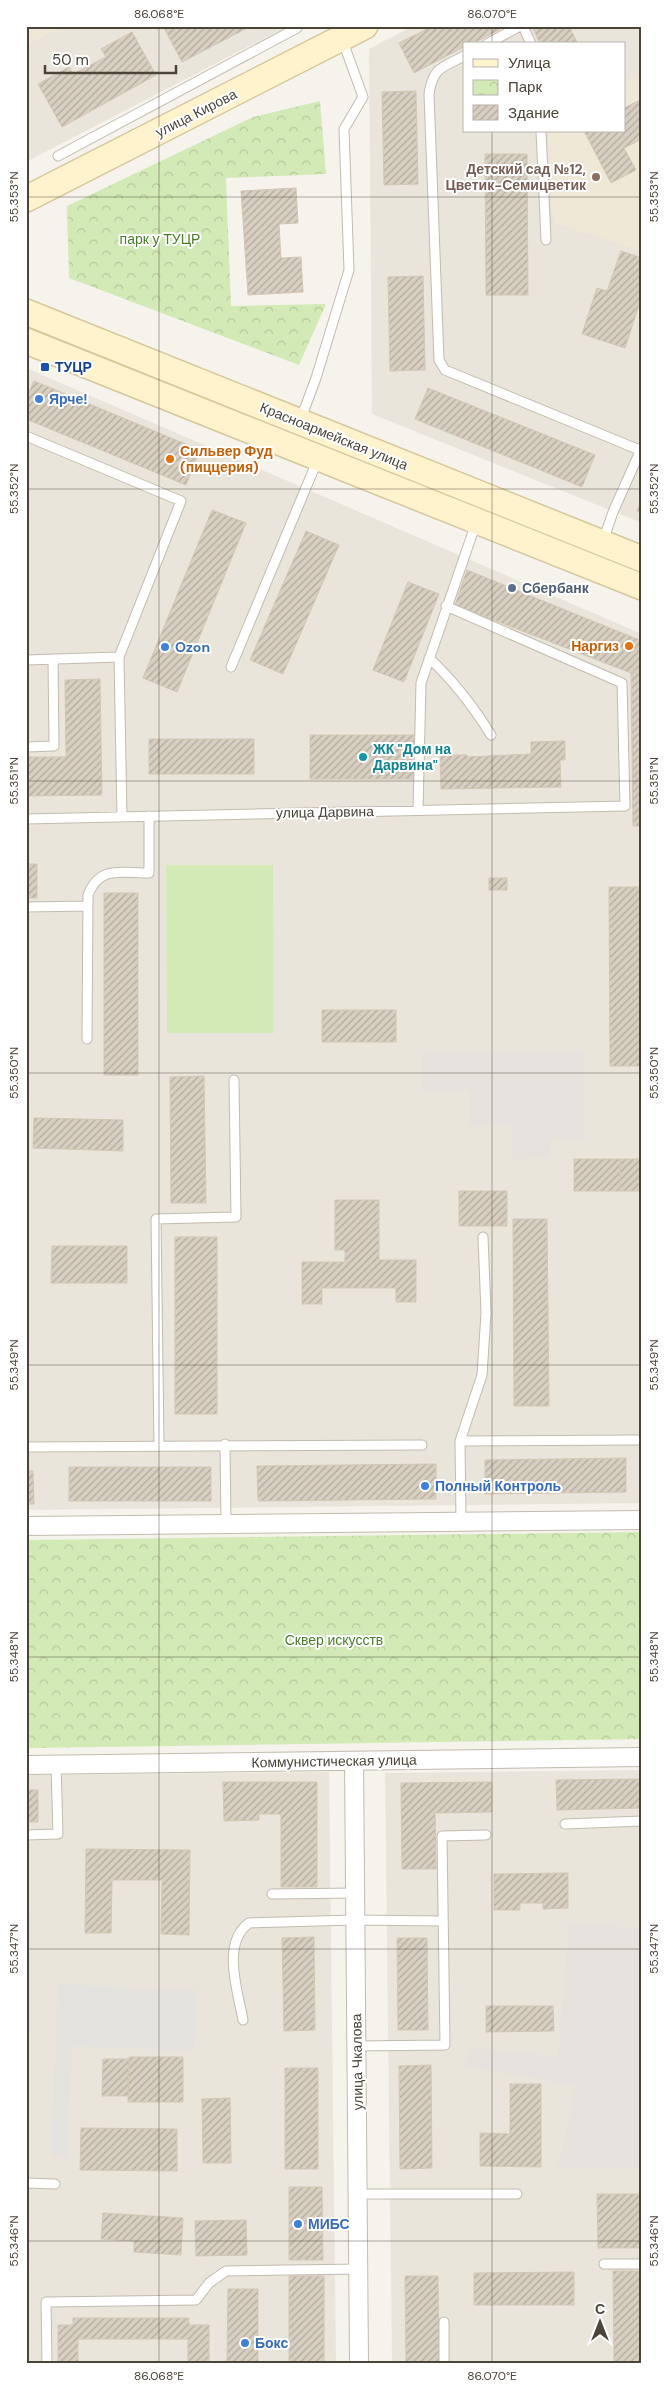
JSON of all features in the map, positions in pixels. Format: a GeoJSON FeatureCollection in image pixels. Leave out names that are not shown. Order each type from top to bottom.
{"type":"FeatureCollection","features":[{"type":"Feature","properties":{"kind":"main road","name":"улица Кирова"},"geometry":{"type":"LineString","coordinates":[[28,199],[366,26]]}},
{"type":"Feature","properties":{"kind":"main road","name":"Красноармейская улица"},"geometry":{"type":"LineString","coordinates":[[26,312],[642,559]]}},
{"type":"Feature","properties":{"kind":"main road","name":"Красноармейская улица"},"geometry":{"type":"LineString","coordinates":[[26,341],[319,456],[642,587]]}},
{"type":"Feature","properties":{"kind":"street"},"geometry":{"type":"LineString","coordinates":[[26,1526],[642,1520]]}},
{"type":"Feature","properties":{"kind":"street","name":"Коммунистическая улица"},"geometry":{"type":"LineString","coordinates":[[26,1765],[642,1757]]}},
{"type":"Feature","properties":{"kind":"street","name":"улица Чкалова"},"geometry":{"type":"LineString","coordinates":[[354,1761],[359,2363]]}},
{"type":"Feature","properties":{"kind":"lane"},"geometry":{"type":"LineString","coordinates":[[491,42],[521,26],[530,42]]}},
{"type":"Feature","properties":{"kind":"lane"},"geometry":{"type":"LineString","coordinates":[[58,156],[297,28]]}},
{"type":"Feature","properties":{"kind":"lane"},"geometry":{"type":"LineString","coordinates":[[300,422],[316,378],[349,270],[344,129],[363,96],[342,39]]}},
{"type":"Feature","properties":{"kind":"lane"},"geometry":{"type":"LineString","coordinates":[[463,57],[438,70],[431,78],[429,94],[439,360],[445,370],[641,449],[613,512],[602,544]]}},
{"type":"Feature","properties":{"kind":"lane"},"geometry":{"type":"LineString","coordinates":[[541,132],[546,240]]}},
{"type":"Feature","properties":{"kind":"lane"},"geometry":{"type":"LineString","coordinates":[[26,436],[181,501],[119,656],[122,817]]}},
{"type":"Feature","properties":{"kind":"lane"},"geometry":{"type":"LineString","coordinates":[[231,667],[319,456]]}},
{"type":"Feature","properties":{"kind":"lane"},"geometry":{"type":"LineString","coordinates":[[418,810],[421,682],[477,520]]}},
{"type":"Feature","properties":{"kind":"lane","name":"улица Дарвина"},"geometry":{"type":"LineString","coordinates":[[26,819],[624,806],[622,683],[446,606]]}},
{"type":"Feature","properties":{"kind":"lane"},"geometry":{"type":"LineString","coordinates":[[26,660],[119,656]]}},
{"type":"Feature","properties":{"kind":"lane"},"geometry":{"type":"LineString","coordinates":[[429,658],[456,685],[473,706],[491,735]]}},
{"type":"Feature","properties":{"kind":"lane"},"geometry":{"type":"LineString","coordinates":[[26,747],[54,746],[53,659]]}},
{"type":"Feature","properties":{"kind":"lane"},"geometry":{"type":"LineString","coordinates":[[87,1039],[88,895],[93,881],[106,873],[149,873],[149,816]]}},
{"type":"Feature","properties":{"kind":"lane"},"geometry":{"type":"LineString","coordinates":[[26,907],[88,906]]}},
{"type":"Feature","properties":{"kind":"lane"},"geometry":{"type":"LineString","coordinates":[[159,1445],[156,1219],[236,1217],[234,1080]]}},
{"type":"Feature","properties":{"kind":"lane"},"geometry":{"type":"LineString","coordinates":[[461,1522],[460,1441],[482,1375],[486,1314],[483,1237]]}},
{"type":"Feature","properties":{"kind":"lane"},"geometry":{"type":"LineString","coordinates":[[460,1441],[637,1440]]}},
{"type":"Feature","properties":{"kind":"lane"},"geometry":{"type":"LineString","coordinates":[[225,1444],[226,1524]]}},
{"type":"Feature","properties":{"kind":"lane"},"geometry":{"type":"LineString","coordinates":[[26,1447],[422,1444]]}},
{"type":"Feature","properties":{"kind":"lane"},"geometry":{"type":"LineString","coordinates":[[26,1835],[58,1834],[56,1765]]}},
{"type":"Feature","properties":{"kind":"lane"},"geometry":{"type":"LineString","coordinates":[[565,1824],[642,1820]]}},
{"type":"Feature","properties":{"kind":"lane"},"geometry":{"type":"LineString","coordinates":[[356,2046],[445,2045],[442,1836],[486,1835]]}},
{"type":"Feature","properties":{"kind":"lane"},"geometry":{"type":"LineString","coordinates":[[272,1894],[355,1893]]}},
{"type":"Feature","properties":{"kind":"lane"},"geometry":{"type":"LineString","coordinates":[[243,2020],[234,1963],[234,1946],[237,1934],[248,1923],[355,1920],[443,1921]]}},
{"type":"Feature","properties":{"kind":"lane"},"geometry":{"type":"LineString","coordinates":[[26,2184],[55,2184]]}},
{"type":"Feature","properties":{"kind":"lane"},"geometry":{"type":"LineString","coordinates":[[358,2194],[517,2194]]}},
{"type":"Feature","properties":{"kind":"lane"},"geometry":{"type":"LineString","coordinates":[[604,2264],[642,2264]]}},
{"type":"Feature","properties":{"kind":"lane"},"geometry":{"type":"LineString","coordinates":[[47,2363],[46,2302],[196,2300],[209,2283],[226,2271],[358,2268]]}},
{"type":"Feature","properties":{"kind":"lane"},"geometry":{"type":"LineString","coordinates":[[444,2322],[444,2363]]}},
{"type":"Feature","properties":{"kind":"shaded area"},"geometry":{"type":"Polygon","coordinates":[[[26,26],[288,26],[26,162],[26,26]]]}},
{"type":"Feature","properties":{"kind":"shaded area"},"geometry":{"type":"Polygon","coordinates":[[[26,26],[63,26],[26,46],[26,26]]]}},
{"type":"Feature","properties":{"kind":"shaded area"},"geometry":{"type":"Polygon","coordinates":[[[413,26],[642,26],[642,523],[372,414],[369,49],[413,26]]]}},
{"type":"Feature","properties":{"kind":"shaded area","name":"Детский сад №12, Цветик-Семицветик"},"geometry":{"type":"Polygon","coordinates":[[[642,74],[642,251],[553,223],[548,132],[626,132],[626,81],[642,74]]]}},
{"type":"Feature","properties":{"kind":"shaded area"},"geometry":{"type":"Polygon","coordinates":[[[26,368],[642,634],[642,1503],[26,1510],[26,368]]]}},
{"type":"Feature","properties":{"kind":"shaded area"},"geometry":{"type":"Polygon","coordinates":[[[583,1052],[584,1139],[550,1140],[550,1158],[512,1159],[511,1125],[470,1126],[470,1091],[422,1092],[422,1054],[583,1052]]]}},
{"type":"Feature","properties":{"kind":"shaded area"},"geometry":{"type":"Polygon","coordinates":[[[642,1770],[642,2363],[392,2363],[385,1773],[642,1770]]]}},
{"type":"Feature","properties":{"kind":"shaded area"},"geometry":{"type":"Polygon","coordinates":[[[329,1772],[336,2363],[26,2363],[26,1775],[329,1772]]]}},
{"type":"Feature","properties":{"kind":"shaded area"},"geometry":{"type":"Polygon","coordinates":[[[642,1898],[642,2168],[558,2168],[576,2086],[464,2066],[468,2047],[558,2057],[569,1925],[640,1928],[642,1898]]]}},
{"type":"Feature","properties":{"kind":"shaded area"},"geometry":{"type":"Polygon","coordinates":[[[26,1908],[32,1908],[32,2032],[26,2032],[26,1908]]]}},
{"type":"Feature","properties":{"kind":"shaded area"},"geometry":{"type":"Polygon","coordinates":[[[58,1984],[197,1990],[194,2051],[72,2046],[67,2157],[51,2156],[58,1984]]]}},
{"type":"Feature","properties":{"kind":"green space","name":"парк у ТУЦР"},"geometry":{"type":"Polygon","coordinates":[[[320,101],[326,174],[226,178],[231,306],[326,304],[299,365],[69,278],[67,206],[253,117],[320,101]]]}},
{"type":"Feature","properties":{"kind":"green space"},"geometry":{"type":"Polygon","coordinates":[[[166,865],[273,865],[274,1033],[167,1033],[166,865]]]}},
{"type":"Feature","properties":{"kind":"green space","name":"Сквер искусств"},"geometry":{"type":"Polygon","coordinates":[[[642,1532],[642,1739],[26,1748],[26,1540],[642,1532]]]}},
{"type":"Feature","properties":{"kind":"building"},"geometry":{"type":"Polygon","coordinates":[[[163,26],[251,26],[182,62],[163,26]]]}},
{"type":"Feature","properties":{"kind":"building"},"geometry":{"type":"Polygon","coordinates":[[[433,26],[498,26],[499,30],[476,42],[463,42],[463,48],[414,73],[399,43],[433,26]]]}},
{"type":"Feature","properties":{"kind":"building"},"geometry":{"type":"Polygon","coordinates":[[[532,26],[569,26],[577,42],[539,42],[532,26]]]}},
{"type":"Feature","properties":{"kind":"building"},"geometry":{"type":"Polygon","coordinates":[[[132,32],[156,75],[62,127],[38,84],[69,67],[73,74],[106,57],[101,49],[132,32]]]}},
{"type":"Feature","properties":{"kind":"building"},"geometry":{"type":"Polygon","coordinates":[[[416,91],[418,184],[384,185],[382,92],[416,91]]]}},
{"type":"Feature","properties":{"kind":"building"},"geometry":{"type":"Polygon","coordinates":[[[642,99],[642,139],[624,148],[636,170],[611,183],[585,132],[626,132],[626,107],[642,99]]]}},
{"type":"Feature","properties":{"kind":"building"},"geometry":{"type":"Polygon","coordinates":[[[485,154],[527,154],[528,295],[486,295],[485,154]]]}},
{"type":"Feature","properties":{"kind":"building"},"geometry":{"type":"Polygon","coordinates":[[[296,188],[298,223],[279,224],[281,258],[301,257],[303,292],[248,295],[241,191],[296,188]]]}},
{"type":"Feature","properties":{"kind":"building"},"geometry":{"type":"Polygon","coordinates":[[[621,251],[642,258],[642,306],[639,305],[625,348],[582,334],[597,288],[607,291],[621,251]]]}},
{"type":"Feature","properties":{"kind":"building"},"geometry":{"type":"Polygon","coordinates":[[[423,276],[425,370],[390,371],[388,277],[423,276]]]}},
{"type":"Feature","properties":{"kind":"building"},"geometry":{"type":"Polygon","coordinates":[[[34,381],[200,450],[186,485],[26,419],[26,399],[34,381]]]}},
{"type":"Feature","properties":{"kind":"building"},"geometry":{"type":"Polygon","coordinates":[[[428,388],[595,455],[582,487],[415,419],[428,388]]]}},
{"type":"Feature","properties":{"kind":"building"},"geometry":{"type":"Polygon","coordinates":[[[642,499],[642,512],[637,511],[642,499]]]}},
{"type":"Feature","properties":{"kind":"building"},"geometry":{"type":"Polygon","coordinates":[[[212,510],[246,523],[177,692],[143,678],[212,510]]]}},
{"type":"Feature","properties":{"kind":"building"},"geometry":{"type":"Polygon","coordinates":[[[306,531],[339,545],[283,674],[250,660],[306,531]]]}},
{"type":"Feature","properties":{"kind":"building"},"geometry":{"type":"Polygon","coordinates":[[[467,570],[642,641],[642,666],[631,673],[455,605],[467,570]]]}},
{"type":"Feature","properties":{"kind":"building"},"geometry":{"type":"Polygon","coordinates":[[[408,582],[439,594],[404,682],[373,670],[408,582]]]}},
{"type":"Feature","properties":{"kind":"building"},"geometry":{"type":"Polygon","coordinates":[[[642,666],[642,826],[633,826],[631,673],[642,666]]]}},
{"type":"Feature","properties":{"kind":"building"},"geometry":{"type":"Polygon","coordinates":[[[100,679],[102,795],[26,796],[26,757],[66,757],[65,680],[100,679]]]}},
{"type":"Feature","properties":{"kind":"building","name":"ЖК \"Дом на Дарвина\""},"geometry":{"type":"Polygon","coordinates":[[[310,735],[415,735],[415,779],[310,779],[310,735]]]}},
{"type":"Feature","properties":{"kind":"building"},"geometry":{"type":"Polygon","coordinates":[[[149,739],[254,739],[254,774],[149,774],[149,739]]]}},
{"type":"Feature","properties":{"kind":"building"},"geometry":{"type":"Polygon","coordinates":[[[565,741],[565,760],[560,760],[561,787],[441,789],[440,755],[467,755],[467,757],[531,754],[531,742],[565,741]]]}},
{"type":"Feature","properties":{"kind":"building"},"geometry":{"type":"Polygon","coordinates":[[[26,864],[37,864],[37,898],[26,898],[26,864]]]}},
{"type":"Feature","properties":{"kind":"building"},"geometry":{"type":"Polygon","coordinates":[[[489,878],[507,878],[507,890],[489,890],[489,878]]]}},
{"type":"Feature","properties":{"kind":"building"},"geometry":{"type":"Polygon","coordinates":[[[609,887],[642,887],[642,1066],[610,1066],[609,887]]]}},
{"type":"Feature","properties":{"kind":"building"},"geometry":{"type":"Polygon","coordinates":[[[104,893],[138,893],[138,1075],[104,1075],[104,893]]]}},
{"type":"Feature","properties":{"kind":"building"},"geometry":{"type":"Polygon","coordinates":[[[322,1010],[396,1010],[396,1042],[322,1042],[322,1010]]]}},
{"type":"Feature","properties":{"kind":"building"},"geometry":{"type":"Polygon","coordinates":[[[204,1076],[206,1203],[171,1203],[170,1077],[204,1076]]]}},
{"type":"Feature","properties":{"kind":"building"},"geometry":{"type":"Polygon","coordinates":[[[34,1118],[123,1120],[123,1151],[33,1148],[34,1118]]]}},
{"type":"Feature","properties":{"kind":"building"},"geometry":{"type":"Polygon","coordinates":[[[574,1159],[620,1159],[620,1191],[574,1191],[574,1159]]]}},
{"type":"Feature","properties":{"kind":"building"},"geometry":{"type":"Polygon","coordinates":[[[620,1159],[642,1159],[642,1191],[620,1191],[620,1159]]]}},
{"type":"Feature","properties":{"kind":"building"},"geometry":{"type":"Polygon","coordinates":[[[459,1191],[507,1191],[507,1226],[459,1226],[459,1191]]]}},
{"type":"Feature","properties":{"kind":"building"},"geometry":{"type":"Polygon","coordinates":[[[335,1200],[379,1200],[379,1260],[416,1260],[416,1302],[396,1302],[396,1288],[322,1288],[322,1304],[302,1304],[302,1262],[345,1262],[345,1250],[335,1250],[335,1200]]]}},
{"type":"Feature","properties":{"kind":"building"},"geometry":{"type":"Polygon","coordinates":[[[513,1219],[547,1219],[549,1406],[514,1406],[513,1219]]]}},
{"type":"Feature","properties":{"kind":"building"},"geometry":{"type":"Polygon","coordinates":[[[175,1237],[217,1237],[217,1414],[175,1414],[175,1237]]]}},
{"type":"Feature","properties":{"kind":"building"},"geometry":{"type":"Polygon","coordinates":[[[52,1246],[127,1246],[127,1283],[51,1283],[52,1246]]]}},
{"type":"Feature","properties":{"kind":"building"},"geometry":{"type":"Polygon","coordinates":[[[626,1458],[626,1492],[485,1494],[485,1460],[626,1458]]]}},
{"type":"Feature","properties":{"kind":"building"},"geometry":{"type":"Polygon","coordinates":[[[436,1464],[436,1499],[258,1501],[257,1466],[436,1464]]]}},
{"type":"Feature","properties":{"kind":"building"},"geometry":{"type":"Polygon","coordinates":[[[69,1467],[211,1467],[211,1501],[69,1501],[69,1467]]]}},
{"type":"Feature","properties":{"kind":"building"},"geometry":{"type":"Polygon","coordinates":[[[26,1471],[33,1471],[34,1504],[26,1504],[26,1471]]]}},
{"type":"Feature","properties":{"kind":"building"},"geometry":{"type":"Polygon","coordinates":[[[642,1779],[642,1808],[557,1810],[556,1780],[642,1779]]]}},
{"type":"Feature","properties":{"kind":"building"},"geometry":{"type":"Polygon","coordinates":[[[223,1782],[317,1782],[317,1887],[281,1887],[281,1814],[259,1814],[259,1820],[224,1821],[223,1782]]]}},
{"type":"Feature","properties":{"kind":"building"},"geometry":{"type":"Polygon","coordinates":[[[492,1782],[492,1812],[435,1813],[436,1869],[402,1869],[401,1783],[492,1782]]]}},
{"type":"Feature","properties":{"kind":"building"},"geometry":{"type":"Polygon","coordinates":[[[26,1790],[38,1790],[38,1822],[26,1822],[26,1790]]]}},
{"type":"Feature","properties":{"kind":"building"},"geometry":{"type":"Polygon","coordinates":[[[86,1849],[190,1850],[189,1935],[161,1934],[162,1880],[112,1880],[111,1933],[85,1933],[86,1849]]]}},
{"type":"Feature","properties":{"kind":"building"},"geometry":{"type":"Polygon","coordinates":[[[568,1873],[568,1908],[543,1909],[543,1903],[520,1903],[520,1910],[494,1910],[494,1874],[568,1873]]]}},
{"type":"Feature","properties":{"kind":"building"},"geometry":{"type":"Polygon","coordinates":[[[314,1937],[315,2030],[284,2031],[282,1938],[314,1937]]]}},
{"type":"Feature","properties":{"kind":"building"},"geometry":{"type":"Polygon","coordinates":[[[397,1938],[427,1938],[428,2030],[398,2030],[397,1938]]]}},
{"type":"Feature","properties":{"kind":"building"},"geometry":{"type":"Polygon","coordinates":[[[486,2006],[553,2006],[554,2031],[486,2032],[486,2006]]]}},
{"type":"Feature","properties":{"kind":"building"},"geometry":{"type":"Polygon","coordinates":[[[129,2057],[183,2057],[183,2102],[128,2102],[129,2057]]]}},
{"type":"Feature","properties":{"kind":"building"},"geometry":{"type":"Polygon","coordinates":[[[103,2059],[129,2059],[128,2096],[102,2096],[103,2059]]]}},
{"type":"Feature","properties":{"kind":"building"},"geometry":{"type":"Polygon","coordinates":[[[431,2065],[432,2168],[400,2169],[399,2066],[431,2065]]]}},
{"type":"Feature","properties":{"kind":"building"},"geometry":{"type":"Polygon","coordinates":[[[285,2068],[318,2068],[318,2169],[285,2169],[285,2068]]]}},
{"type":"Feature","properties":{"kind":"building"},"geometry":{"type":"Polygon","coordinates":[[[510,2084],[541,2084],[541,2167],[480,2166],[480,2133],[510,2134],[510,2084]]]}},
{"type":"Feature","properties":{"kind":"building"},"geometry":{"type":"Polygon","coordinates":[[[230,2098],[231,2163],[203,2163],[202,2099],[230,2098]]]}},
{"type":"Feature","properties":{"kind":"building"},"geometry":{"type":"Polygon","coordinates":[[[81,2128],[177,2129],[177,2171],[80,2170],[81,2128]]]}},
{"type":"Feature","properties":{"kind":"building"},"geometry":{"type":"Polygon","coordinates":[[[289,2187],[322,2187],[323,2260],[289,2260],[289,2187]]]}},
{"type":"Feature","properties":{"kind":"building"},"geometry":{"type":"Polygon","coordinates":[[[26,2189],[28,2189],[28,2264],[26,2264],[26,2189]]]}},
{"type":"Feature","properties":{"kind":"building"},"geometry":{"type":"Polygon","coordinates":[[[597,2194],[641,2194],[641,2248],[598,2248],[597,2194]]]}},
{"type":"Feature","properties":{"kind":"building"},"geometry":{"type":"Polygon","coordinates":[[[103,2213],[183,2218],[181,2255],[134,2252],[134,2241],[101,2239],[103,2213]]]}},
{"type":"Feature","properties":{"kind":"building"},"geometry":{"type":"Polygon","coordinates":[[[246,2220],[247,2255],[196,2256],[195,2221],[246,2220]]]}},
{"type":"Feature","properties":{"kind":"building"},"geometry":{"type":"Polygon","coordinates":[[[613,2271],[642,2271],[642,2363],[614,2363],[613,2271]]]}},
{"type":"Feature","properties":{"kind":"building"},"geometry":{"type":"Polygon","coordinates":[[[574,2272],[574,2305],[474,2305],[474,2273],[574,2272]]]}},
{"type":"Feature","properties":{"kind":"building"},"geometry":{"type":"Polygon","coordinates":[[[289,2276],[324,2276],[324,2363],[289,2363],[289,2276]]]}},
{"type":"Feature","properties":{"kind":"building"},"geometry":{"type":"Polygon","coordinates":[[[405,2276],[438,2276],[439,2363],[406,2363],[405,2276]]]}},
{"type":"Feature","properties":{"kind":"building"},"geometry":{"type":"Polygon","coordinates":[[[228,2289],[258,2289],[258,2363],[227,2363],[228,2289]]]}},
{"type":"Feature","properties":{"kind":"building"},"geometry":{"type":"Polygon","coordinates":[[[73,2318],[189,2318],[189,2325],[209,2325],[209,2363],[188,2363],[188,2339],[78,2339],[78,2363],[58,2363],[58,2325],[73,2325],[73,2318]]]}},
{"type":"Feature","properties":{"kind":"place","name":"Детский сад №12, Цветик-Семицветик"},"geometry":{"type":"Point","coordinates":[596,177]}},
{"type":"Feature","properties":{"kind":"place","name":"ТУЦР"},"geometry":{"type":"Point","coordinates":[45,367]}},
{"type":"Feature","properties":{"kind":"place","name":"Ярче!"},"geometry":{"type":"Point","coordinates":[39,399]}},
{"type":"Feature","properties":{"kind":"place","name":"Сильвер Фуд (пиццерия)"},"geometry":{"type":"Point","coordinates":[170,459]}},
{"type":"Feature","properties":{"kind":"place","name":"Сбербанк"},"geometry":{"type":"Point","coordinates":[512,588]}},
{"type":"Feature","properties":{"kind":"place","name":"Наргиз"},"geometry":{"type":"Point","coordinates":[629,646]}},
{"type":"Feature","properties":{"kind":"place","name":"Ozon"},"geometry":{"type":"Point","coordinates":[165,647]}},
{"type":"Feature","properties":{"kind":"place","name":"ЖК \"Дом на Дарвина\""},"geometry":{"type":"Point","coordinates":[363,757]}},
{"type":"Feature","properties":{"kind":"place","name":"Полный Контроль"},"geometry":{"type":"Point","coordinates":[425,1486]}},
{"type":"Feature","properties":{"kind":"place","name":"МИБС"},"geometry":{"type":"Point","coordinates":[298,2224]}},
{"type":"Feature","properties":{"kind":"place","name":"Бокс"},"geometry":{"type":"Point","coordinates":[245,2343]}}]}
